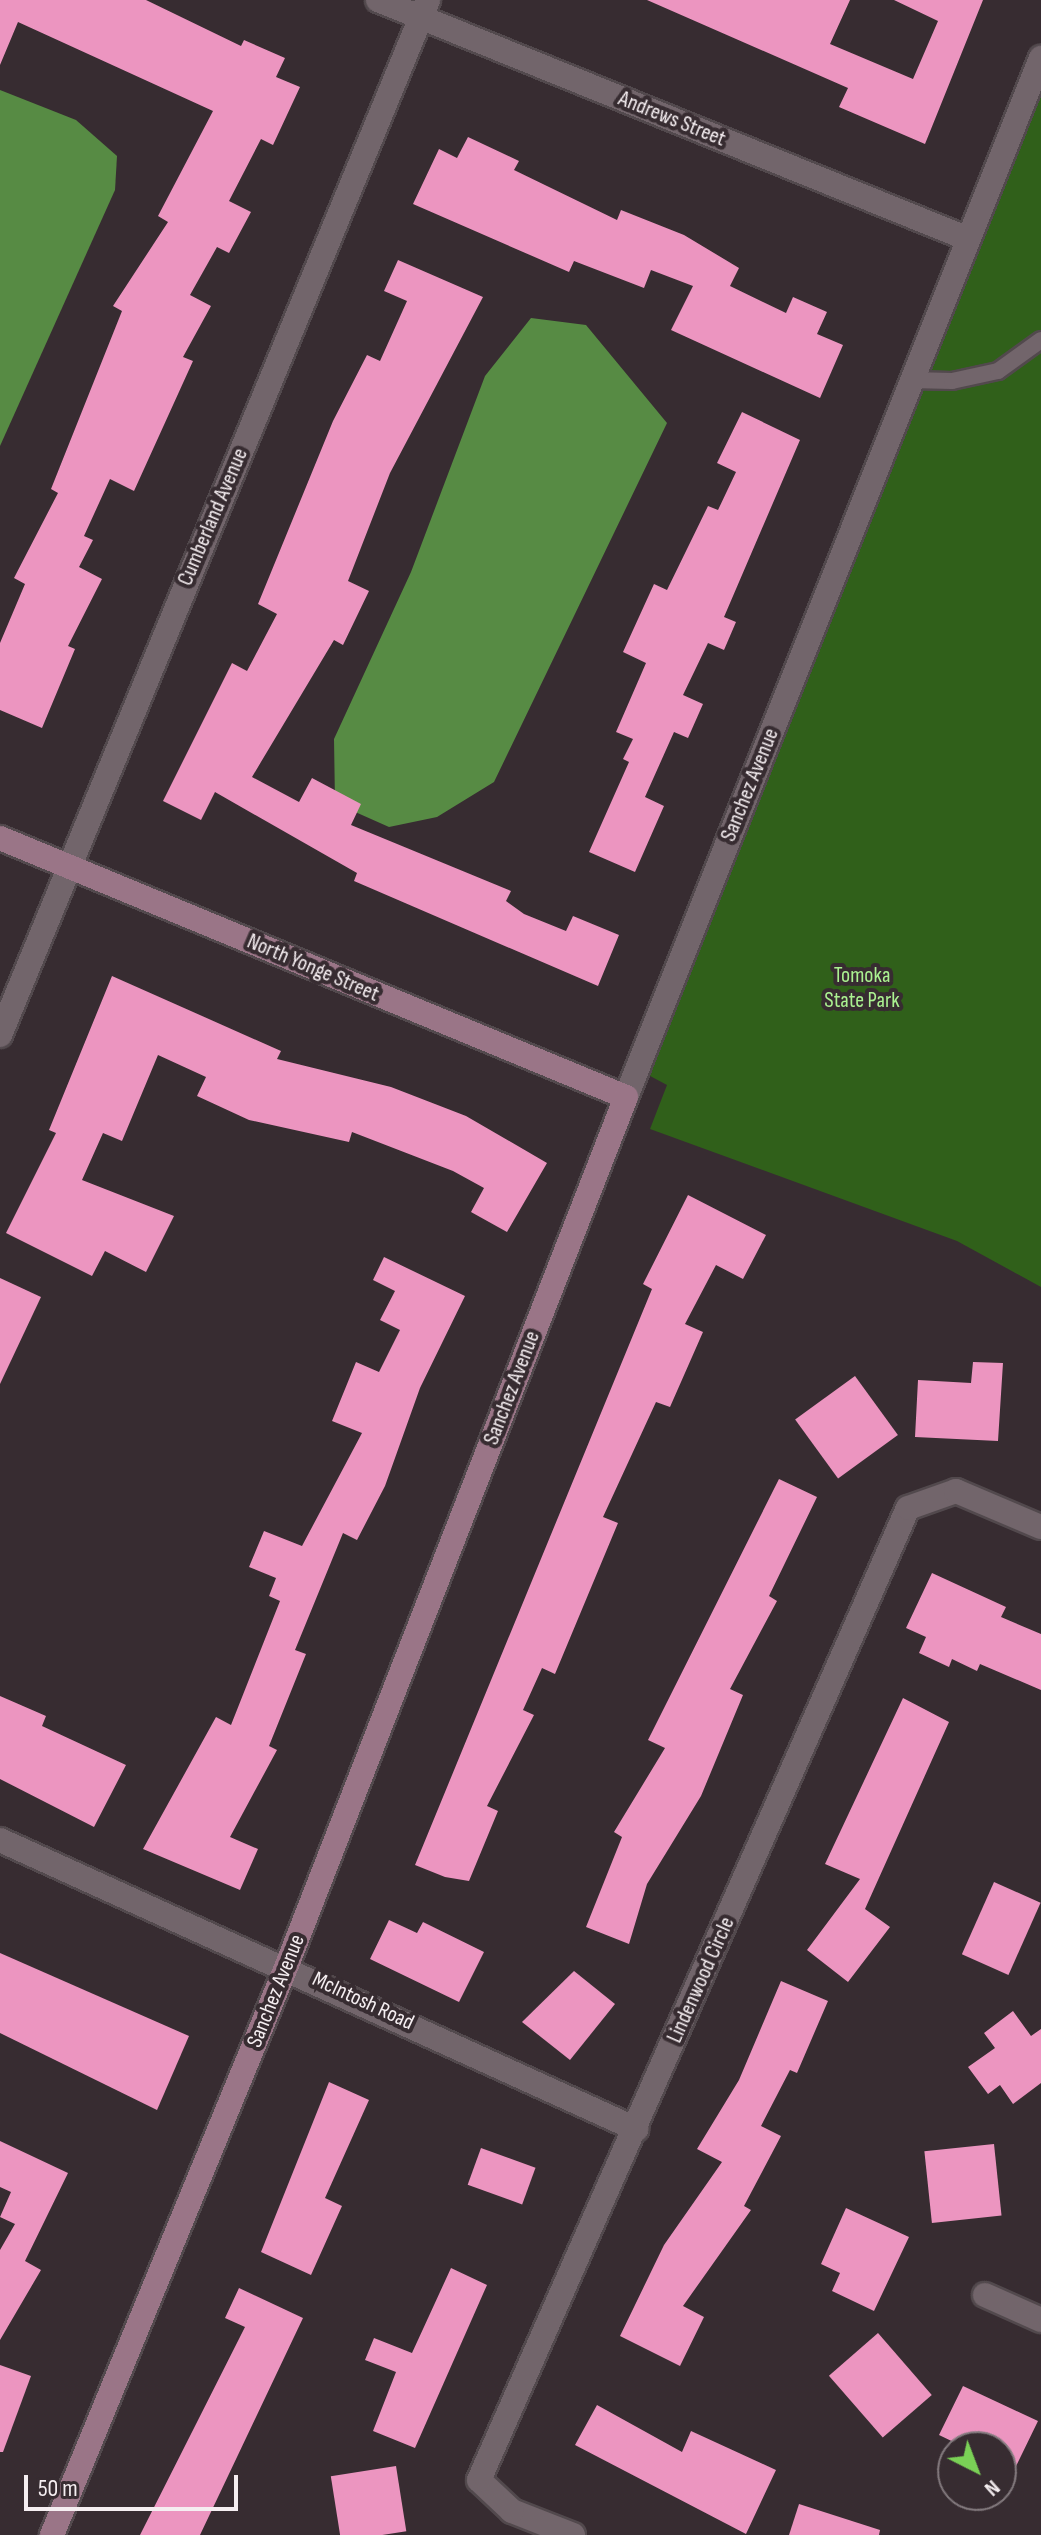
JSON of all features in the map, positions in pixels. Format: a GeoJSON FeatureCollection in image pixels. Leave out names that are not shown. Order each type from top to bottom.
{"type":"FeatureCollection","features":[{"type":"Feature","properties":{"kind":"street","name":"Andrews Street"},"geometry":{"type":"LineString","coordinates":[[378,0],[425,8],[966,238]]}},
{"type":"Feature","properties":{"kind":"street","name":"Cumberland Avenue"},"geometry":{"type":"LineString","coordinates":[[0,1035],[67,865],[425,8]]}},
{"type":"Feature","properties":{"kind":"street","name":"Sanchez Avenue"},"geometry":{"type":"LineString","coordinates":[[52,2535],[287,1965],[626,1097],[966,238],[1041,58]]}},
{"type":"Feature","properties":{"kind":"street","name":"North Yonge Street"},"geometry":{"type":"LineString","coordinates":[[0,838],[626,1097]]}},
{"type":"Feature","properties":{"kind":"street","name":"Lindenwood Circle"},"geometry":{"type":"LineString","coordinates":[[573,2535],[512,2511],[479,2480],[908,1508],[956,1491],[1041,1527]]}},
{"type":"Feature","properties":{"kind":"street","name":"McIntosh Road"},"geometry":{"type":"LineString","coordinates":[[0,1840],[287,1965],[636,2129]]}},
{"type":"Feature","properties":{"kind":"street"},"geometry":{"type":"LineString","coordinates":[[985,2295],[1041,2320]]}},
{"type":"Feature","properties":{"kind":"lane"},"geometry":{"type":"LineString","coordinates":[[911,380],[952,381],[998,371],[1041,340]]}},
{"type":"Feature","properties":{"kind":"green space","name":"Tomoka State Park"},"geometry":{"type":"Polygon","coordinates":[[[1041,48],[1041,1287],[957,1241],[650,1129],[667,1085],[637,1069],[1041,48]]]}},
{"type":"Feature","properties":{"kind":"shaded area"},"geometry":{"type":"Polygon","coordinates":[[[0,90],[76,120],[117,156],[115,190],[0,446],[0,90]]]}},
{"type":"Feature","properties":{"kind":"shaded area"},"geometry":{"type":"Polygon","coordinates":[[[531,318],[586,325],[667,423],[494,782],[437,817],[389,827],[335,803],[334,739],[411,572],[485,376],[531,318]]]}},
{"type":"Feature","properties":{"kind":"building"},"geometry":{"type":"Polygon","coordinates":[[[0,0],[146,0],[241,46],[244,40],[285,58],[276,77],[300,87],[273,145],[261,139],[229,201],[251,212],[229,253],[217,247],[190,295],[211,306],[183,357],[193,361],[134,491],[110,479],[84,536],[93,540],[79,567],[102,579],[68,646],[75,649],[42,728],[0,710],[0,643],[25,584],[14,578],[58,493],[51,489],[122,311],[113,306],[168,222],[158,216],[213,111],[18,22],[0,65],[0,0]]]}},
{"type":"Feature","properties":{"kind":"building"},"geometry":{"type":"Polygon","coordinates":[[[647,0],[850,0],[830,44],[913,79],[938,21],[894,0],[983,0],[925,144],[839,107],[848,88],[647,0]]]}},
{"type":"Feature","properties":{"kind":"building"},"geometry":{"type":"Polygon","coordinates":[[[468,137],[519,161],[514,170],[617,220],[621,210],[684,235],[739,268],[730,286],[786,313],[793,297],[827,312],[817,334],[843,345],[820,398],[671,330],[693,286],[651,270],[644,288],[574,261],[569,272],[413,204],[439,149],[457,158],[468,137]]]}},
{"type":"Feature","properties":{"kind":"building"},"geometry":{"type":"Polygon","coordinates":[[[398,260],[483,297],[390,473],[348,581],[369,591],[343,645],[334,640],[252,777],[299,802],[312,778],[361,804],[351,825],[511,891],[506,901],[524,914],[566,931],[573,916],[619,935],[598,986],[354,881],[357,873],[215,792],[201,820],[163,801],[232,663],[247,671],[277,614],[258,604],[333,421],[367,355],[380,361],[407,301],[384,291],[398,260]]]}},
{"type":"Feature","properties":{"kind":"building"},"geometry":{"type":"Polygon","coordinates":[[[742,412],[800,440],[724,617],[736,622],[724,650],[708,643],[683,695],[703,704],[688,738],[674,732],[645,797],[664,806],[635,872],[589,852],[629,762],[623,759],[633,739],[616,732],[646,663],[623,652],[654,584],[667,590],[708,506],[718,510],[736,472],[717,463],[742,412]]]}},
{"type":"Feature","properties":{"kind":"building"},"geometry":{"type":"Polygon","coordinates":[[[112,976],[281,1051],[277,1059],[391,1087],[466,1116],[547,1163],[507,1232],[471,1212],[484,1188],[453,1171],[352,1132],[349,1142],[249,1120],[197,1096],[206,1077],[158,1055],[122,1141],[103,1133],[82,1180],[174,1216],[146,1272],[105,1251],[92,1276],[6,1233],[56,1133],[49,1130],[112,976]]]}},
{"type":"Feature","properties":{"kind":"building"},"geometry":{"type":"Polygon","coordinates":[[[688,1195],[766,1235],[743,1279],[716,1265],[685,1324],[703,1332],[670,1407],[656,1402],[603,1517],[618,1523],[555,1674],[542,1668],[523,1710],[534,1715],[487,1806],[498,1811],[469,1881],[445,1877],[415,1865],[652,1289],[643,1284],[688,1195]]]}},
{"type":"Feature","properties":{"kind":"building"},"geometry":{"type":"Polygon","coordinates":[[[384,1257],[465,1296],[420,1388],[385,1486],[357,1540],[343,1533],[295,1650],[306,1654],[269,1746],[277,1750],[230,1837],[258,1849],[240,1890],[143,1849],[216,1717],[231,1725],[280,1601],[269,1596],[276,1578],[249,1567],[264,1531],[302,1546],[362,1433],[332,1421],[356,1362],[379,1372],[400,1330],[380,1320],[395,1291],[373,1280],[384,1257]]]}},
{"type":"Feature","properties":{"kind":"building"},"geometry":{"type":"Polygon","coordinates":[[[0,1278],[41,1297],[0,1384],[0,1278]]]}},
{"type":"Feature","properties":{"kind":"building"},"geometry":{"type":"Polygon","coordinates":[[[973,1362],[1003,1363],[998,1441],[915,1437],[918,1380],[971,1383],[973,1362]]]}},
{"type":"Feature","properties":{"kind":"building"},"geometry":{"type":"Polygon","coordinates":[[[855,1376],[898,1435],[838,1479],[795,1419],[855,1376]]]}},
{"type":"Feature","properties":{"kind":"building"},"geometry":{"type":"Polygon","coordinates":[[[779,1479],[817,1497],[769,1596],[777,1601],[730,1689],[743,1695],[701,1796],[647,1884],[629,1944],[586,1927],[622,1837],[614,1832],[665,1748],[648,1740],[779,1479]]]}},
{"type":"Feature","properties":{"kind":"building"},"geometry":{"type":"Polygon","coordinates":[[[932,1573],[1006,1607],[1001,1617],[1041,1634],[1041,1690],[980,1664],[977,1671],[952,1659],[949,1667],[919,1653],[926,1637],[906,1628],[932,1573]]]}},
{"type":"Feature","properties":{"kind":"building"},"geometry":{"type":"Polygon","coordinates":[[[0,1696],[46,1716],[42,1726],[126,1765],[94,1827],[0,1779],[0,1696]]]}},
{"type":"Feature","properties":{"kind":"building"},"geometry":{"type":"Polygon","coordinates":[[[903,1698],[949,1722],[865,1909],[890,1927],[848,1982],[807,1950],[860,1879],[825,1864],[903,1698]]]}},
{"type":"Feature","properties":{"kind":"building"},"geometry":{"type":"Polygon","coordinates":[[[994,1882],[1041,1903],[1008,1975],[962,1954],[994,1882]]]}},
{"type":"Feature","properties":{"kind":"building"},"geometry":{"type":"Polygon","coordinates":[[[389,1920],[417,1933],[423,1922],[484,1952],[459,2002],[370,1959],[389,1920]]]}},
{"type":"Feature","properties":{"kind":"building"},"geometry":{"type":"Polygon","coordinates":[[[0,1953],[189,2036],[157,2110],[0,2033],[0,1953]]]}},
{"type":"Feature","properties":{"kind":"building"},"geometry":{"type":"Polygon","coordinates":[[[574,1971],[615,2004],[570,2060],[522,2022],[574,1971]]]}},
{"type":"Feature","properties":{"kind":"building"},"geometry":{"type":"Polygon","coordinates":[[[781,1981],[828,2001],[797,2073],[790,2070],[761,2126],[781,2136],[744,2206],[751,2210],[683,2306],[704,2317],[680,2366],[620,2336],[664,2245],[722,2162],[697,2149],[739,2080],[781,1981]]]}},
{"type":"Feature","properties":{"kind":"building"},"geometry":{"type":"Polygon","coordinates":[[[1013,2011],[1031,2036],[1041,2029],[1041,2083],[1013,2104],[1000,2085],[988,2094],[968,2067],[995,2048],[984,2033],[1013,2011]]]}},
{"type":"Feature","properties":{"kind":"building"},"geometry":{"type":"Polygon","coordinates":[[[329,2082],[369,2100],[325,2198],[342,2206],[311,2275],[261,2252],[329,2082]]]}},
{"type":"Feature","properties":{"kind":"building"},"geometry":{"type":"Polygon","coordinates":[[[0,2141],[68,2173],[25,2261],[41,2270],[0,2340],[0,2250],[15,2224],[0,2217],[11,2192],[0,2187],[0,2141]]]}},
{"type":"Feature","properties":{"kind":"building"},"geometry":{"type":"Polygon","coordinates":[[[994,2144],[1002,2216],[932,2223],[924,2151],[994,2144]]]}},
{"type":"Feature","properties":{"kind":"building"},"geometry":{"type":"Polygon","coordinates":[[[481,2148],[536,2168],[522,2204],[468,2185],[481,2148]]]}},
{"type":"Feature","properties":{"kind":"building"},"geometry":{"type":"Polygon","coordinates":[[[846,2208],[909,2237],[874,2311],[832,2291],[840,2273],[821,2264],[846,2208]]]}},
{"type":"Feature","properties":{"kind":"building"},"geometry":{"type":"Polygon","coordinates":[[[451,2268],[487,2285],[415,2448],[373,2431],[396,2372],[365,2360],[374,2338],[412,2353],[451,2268]]]}},
{"type":"Feature","properties":{"kind":"building"},"geometry":{"type":"Polygon","coordinates":[[[239,2288],[303,2318],[200,2535],[140,2535],[245,2327],[225,2318],[239,2288]]]}},
{"type":"Feature","properties":{"kind":"building"},"geometry":{"type":"Polygon","coordinates":[[[878,2333],[932,2395],[883,2438],[829,2376],[878,2333]]]}},
{"type":"Feature","properties":{"kind":"building"},"geometry":{"type":"Polygon","coordinates":[[[0,2365],[31,2376],[3,2452],[0,2452],[0,2365]]]}},
{"type":"Feature","properties":{"kind":"building"},"geometry":{"type":"Polygon","coordinates":[[[963,2386],[1038,2421],[1017,2464],[1017,2431],[941,2431],[963,2386]]]}},
{"type":"Feature","properties":{"kind":"building"},"geometry":{"type":"Polygon","coordinates":[[[597,2405],[682,2452],[691,2431],[776,2470],[746,2534],[575,2445],[597,2405]]]}},
{"type":"Feature","properties":{"kind":"building"},"geometry":{"type":"Polygon","coordinates":[[[396,2466],[406,2531],[382,2535],[340,2535],[331,2476],[396,2466]]]}},
{"type":"Feature","properties":{"kind":"building"},"geometry":{"type":"Polygon","coordinates":[[[799,2504],[880,2530],[879,2535],[789,2535],[799,2504]]]}}]}
